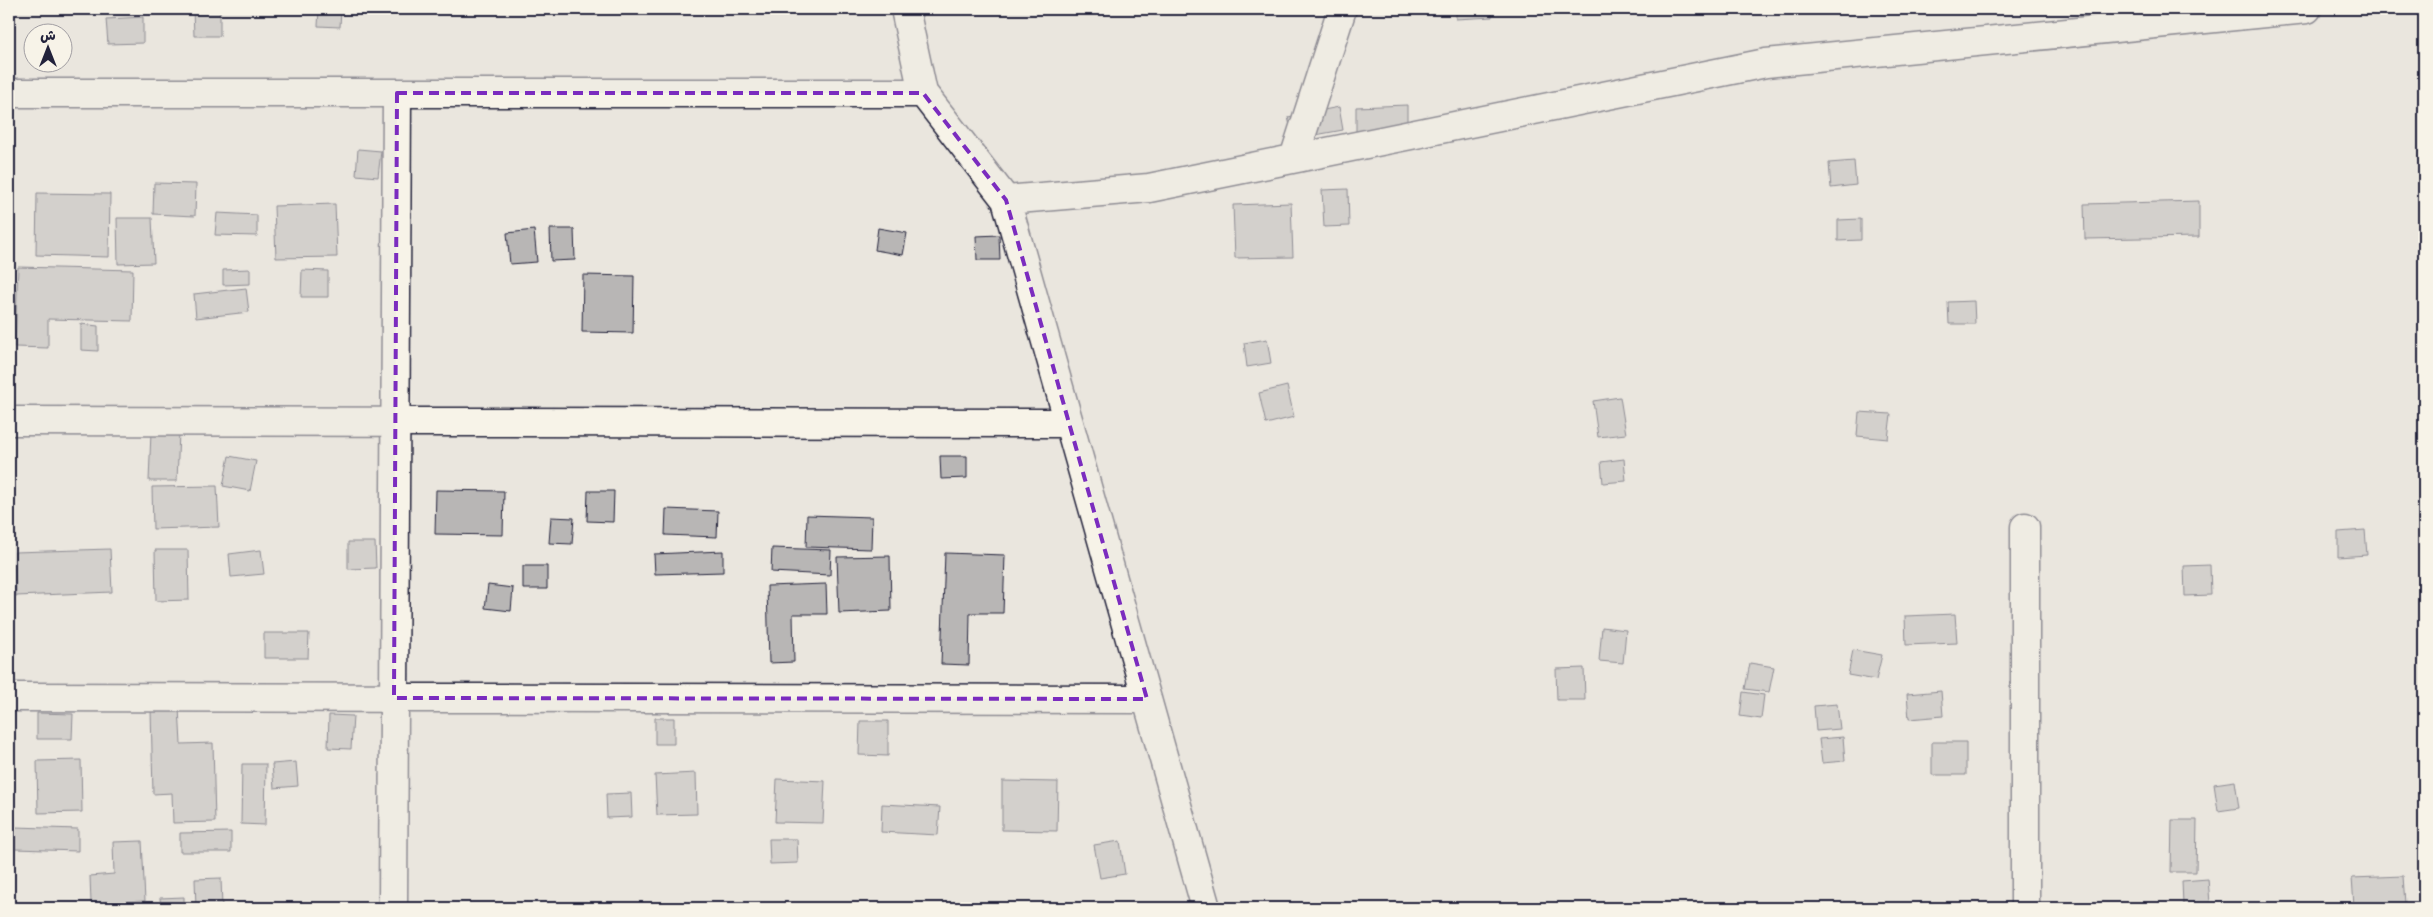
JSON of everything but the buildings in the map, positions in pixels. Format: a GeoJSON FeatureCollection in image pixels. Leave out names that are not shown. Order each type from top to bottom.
{"type":"FeatureCollection","features":[{"type":"Feature","properties":{"kind":"street"},"geometry":{"type":"LineString","coordinates":[[905,9],[922,93],[1006,200],[1206,908]]}},
{"type":"Feature","properties":{"kind":"street"},"geometry":{"type":"LineString","coordinates":[[1294,158],[1342,9]]}},
{"type":"Feature","properties":{"kind":"street"},"geometry":{"type":"LineString","coordinates":[[1006,200],[1149,188],[1766,63],[2307,9]]}},
{"type":"Feature","properties":{"kind":"street"},"geometry":{"type":"LineString","coordinates":[[9,93],[922,93]]}},
{"type":"Feature","properties":{"kind":"street"},"geometry":{"type":"LineString","coordinates":[[393,908],[397,93]]}},
{"type":"Feature","properties":{"kind":"street"},"geometry":{"type":"LineString","coordinates":[[9,421],[1069,423]]}},
{"type":"Feature","properties":{"kind":"street"},"geometry":{"type":"LineString","coordinates":[[2025,527],[2025,908]]}},
{"type":"Feature","properties":{"kind":"street"},"geometry":{"type":"LineString","coordinates":[[9,698],[1147,698]]}},
{"type":"Feature","properties":{"kind":"highlighted area"},"geometry":{"type":"Polygon","coordinates":[[[397,93],[923,93],[1006,200],[1147,699],[394,698],[397,93]]]}}]}
